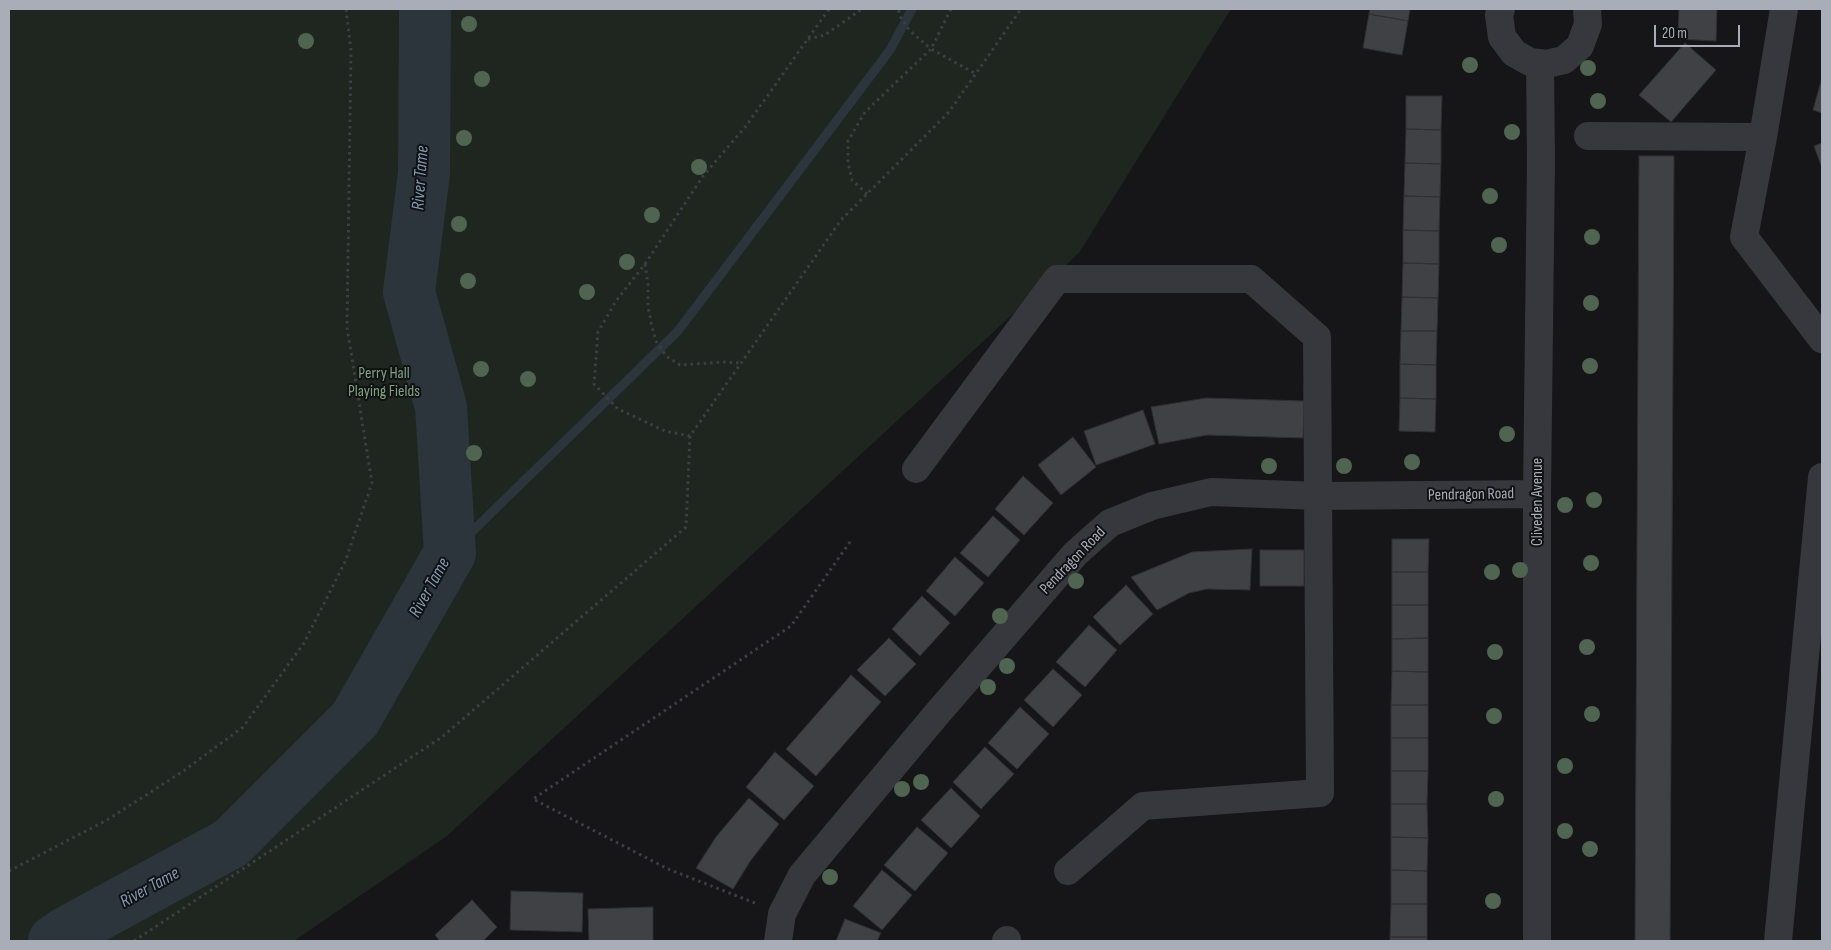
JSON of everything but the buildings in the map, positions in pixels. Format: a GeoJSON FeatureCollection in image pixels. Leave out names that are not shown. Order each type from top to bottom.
{"type":"FeatureCollection","features":[{"type":"Feature","properties":{"kind":"street"},"geometry":{"type":"LineString","coordinates":[[1501,9],[1499,15],[1502,37],[1514,53],[1530,62],[1546,64],[1564,60],[1580,46],[1588,24],[1587,9]]}},
{"type":"Feature","properties":{"kind":"street"},"geometry":{"type":"LineString","coordinates":[[1784,9],[1744,237],[1822,339]]}},
{"type":"Feature","properties":{"kind":"street","name":"Cliveden Avenue"},"geometry":{"type":"LineString","coordinates":[[1537,941],[1540,63]]}},
{"type":"Feature","properties":{"kind":"street"},"geometry":{"type":"LineString","coordinates":[[1588,136],[1762,137]]}},
{"type":"Feature","properties":{"kind":"street"},"geometry":{"type":"LineString","coordinates":[[916,469],[1057,279],[1251,279],[1317,336],[1320,792],[1143,806],[1068,871]]}},
{"type":"Feature","properties":{"kind":"street"},"geometry":{"type":"LineString","coordinates":[[1778,941],[1822,477]]}},
{"type":"Feature","properties":{"kind":"street","name":"Pendragon Road"},"geometry":{"type":"LineString","coordinates":[[778,941],[782,914],[802,875],[936,715],[1075,554],[1110,523],[1152,506],[1211,492],[1319,496],[1538,494]]}},
{"type":"Feature","properties":{"kind":"path"},"geometry":{"type":"LineString","coordinates":[[9,871],[107,820],[182,772],[243,727],[304,643],[345,562],[372,483],[347,328],[351,51],[346,9]]}},
{"type":"Feature","properties":{"kind":"path"},"geometry":{"type":"LineString","coordinates":[[690,436],[665,431],[618,409],[594,384],[598,332],[616,301],[645,264],[703,176],[746,126],[830,9]]}},
{"type":"Feature","properties":{"kind":"path"},"geometry":{"type":"LineString","coordinates":[[807,40],[825,35],[862,9]]}},
{"type":"Feature","properties":{"kind":"path"},"geometry":{"type":"LineString","coordinates":[[898,9],[901,18],[910,31],[931,49],[976,74]]}},
{"type":"Feature","properties":{"kind":"path"},"geometry":{"type":"LineString","coordinates":[[867,194],[852,180],[848,163],[848,141],[865,112],[931,49],[951,9]]}},
{"type":"Feature","properties":{"kind":"path"},"geometry":{"type":"LineString","coordinates":[[134,941],[442,737],[686,527],[690,436],[841,220],[949,112],[1021,9]]}},
{"type":"Feature","properties":{"kind":"path"},"geometry":{"type":"LineString","coordinates":[[645,264],[648,285],[648,307],[652,327],[656,342],[666,356],[680,365],[724,362],[742,363]]}},
{"type":"Feature","properties":{"kind":"path"},"geometry":{"type":"LineString","coordinates":[[782,914],[668,869],[533,800],[791,626],[852,539]]}},
{"type":"Feature","properties":{"kind":"green space","name":"Perry Hall Playing Fields"},"geometry":{"type":"Polygon","coordinates":[[[9,9],[1231,9],[1079,253],[447,836],[294,941],[9,941],[9,9]]]}},
{"type":"Feature","properties":{"kind":"waterway","name":"River Tame"},"geometry":{"type":"LineString","coordinates":[[54,941],[67,932],[231,843],[355,719],[450,553],[441,407],[409,292],[424,173],[425,9]]}},
{"type":"Feature","properties":{"kind":"waterway"},"geometry":{"type":"LineString","coordinates":[[450,553],[678,331],[890,50],[912,9]]}}]}
